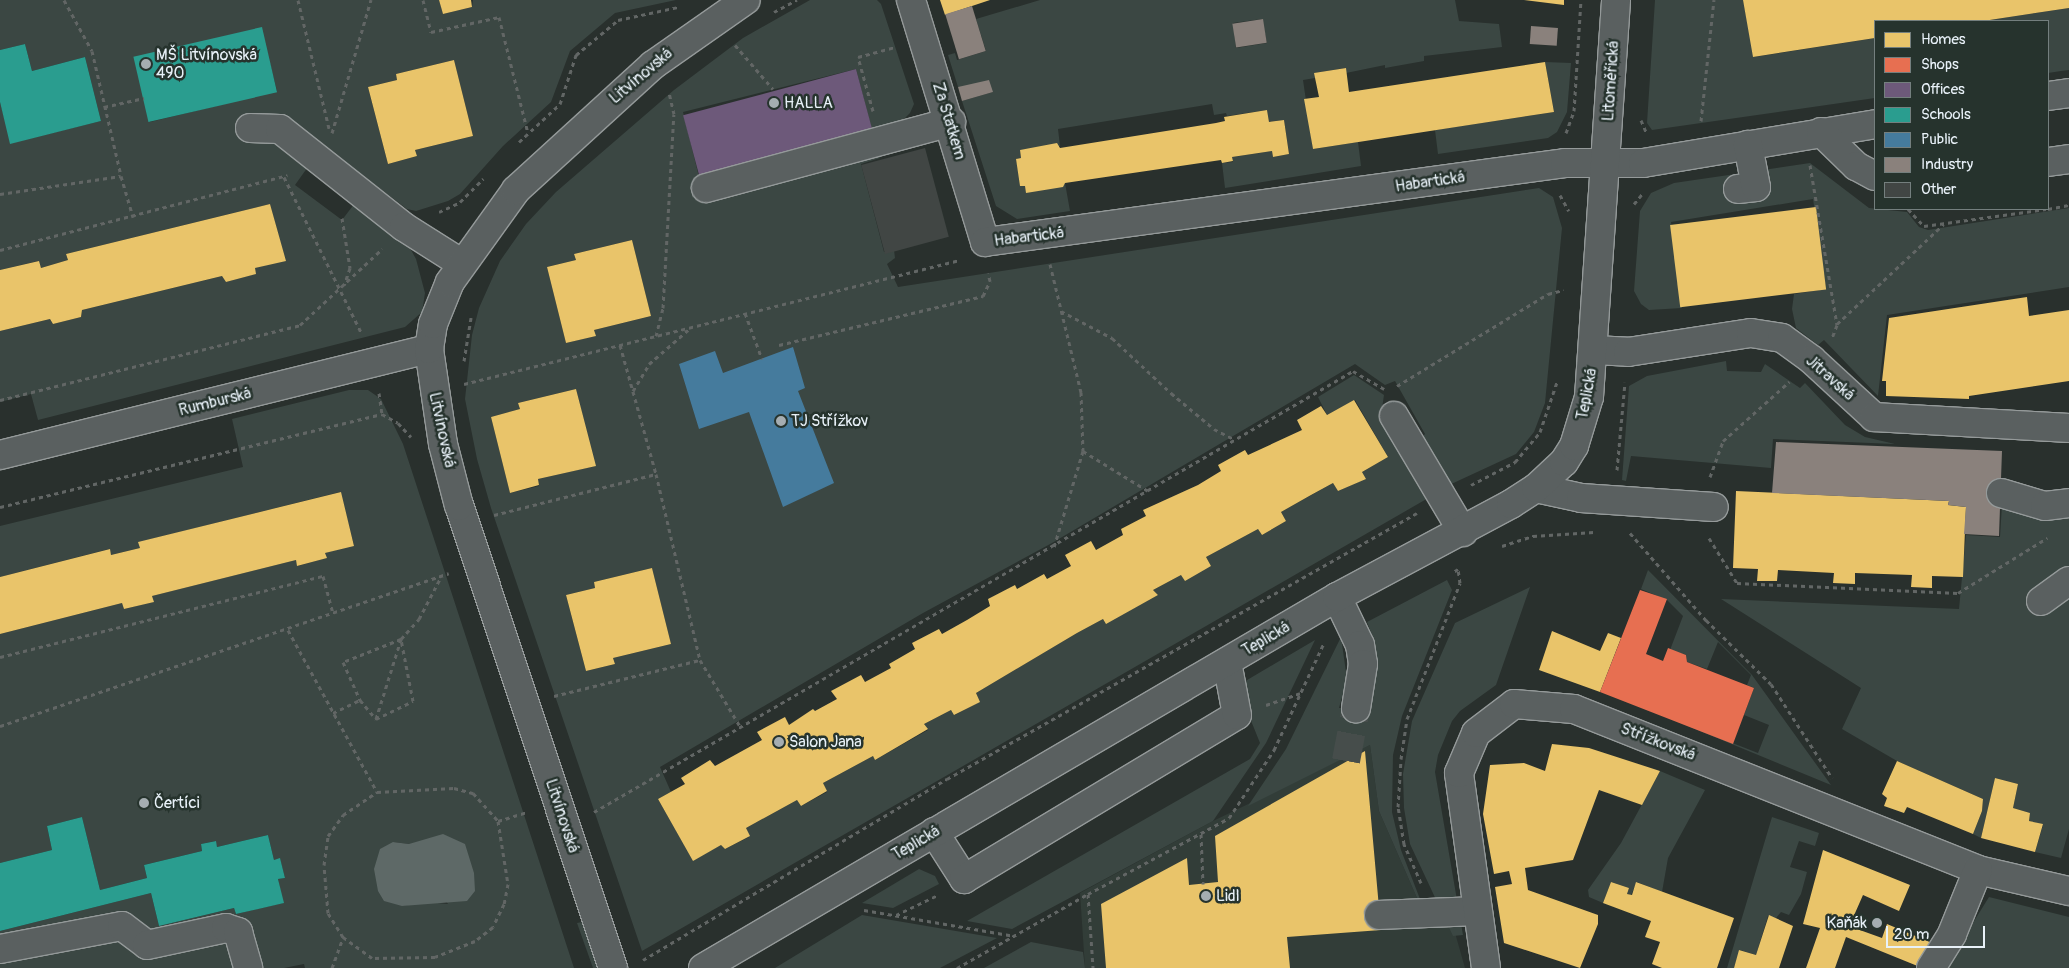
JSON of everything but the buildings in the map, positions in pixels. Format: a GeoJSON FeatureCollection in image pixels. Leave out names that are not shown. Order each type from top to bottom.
{"type":"FeatureCollection","features":[{"type":"Feature","properties":{"kind":"street","name":"Litvínovská"},"geometry":{"type":"LineString","coordinates":[[613,968],[459,506],[442,435],[429,349],[433,324],[461,263],[516,190],[583,125],[680,44],[746,0]]}},
{"type":"Feature","properties":{"kind":"street","name":"Za Statkem"},"geometry":{"type":"LineString","coordinates":[[911,0],[951,122],[985,242]]}},
{"type":"Feature","properties":{"kind":"street","name":"Litoměřická"},"geometry":{"type":"LineString","coordinates":[[1606,163],[1616,0]]}},
{"type":"Feature","properties":{"kind":"street"},"geometry":{"type":"LineString","coordinates":[[2049,96],[2069,93]]}},
{"type":"Feature","properties":{"kind":"street"},"geometry":{"type":"LineString","coordinates":[[706,188],[951,122]]}},
{"type":"Feature","properties":{"kind":"street","name":"Habartická"},"geometry":{"type":"LineString","coordinates":[[985,242],[1565,163],[1644,163],[1874,124]]}},
{"type":"Feature","properties":{"kind":"street"},"geometry":{"type":"LineString","coordinates":[[250,128],[280,129],[404,227],[461,263]]}},
{"type":"Feature","properties":{"kind":"street"},"geometry":{"type":"LineString","coordinates":[[1821,132],[1856,166],[1874,175]]}},
{"type":"Feature","properties":{"kind":"street"},"geometry":{"type":"LineString","coordinates":[[1738,189],[1756,187],[1748,145]]}},
{"type":"Feature","properties":{"kind":"street"},"geometry":{"type":"LineString","coordinates":[[2049,162],[2069,159]]}},
{"type":"Feature","properties":{"kind":"street","name":"Teplická"},"geometry":{"type":"LineString","coordinates":[[702,968],[1337,597],[1463,532],[1536,488],[1564,462],[1574,446],[1589,397],[1594,350],[1606,163]]}},
{"type":"Feature","properties":{"kind":"street","name":"Jitravská"},"geometry":{"type":"LineString","coordinates":[[1594,350],[1628,352],[1751,333],[1782,338],[1812,360],[1874,416],[2069,428]]}},
{"type":"Feature","properties":{"kind":"street","name":"Rumburská"},"geometry":{"type":"LineString","coordinates":[[0,455],[429,349]]}},
{"type":"Feature","properties":{"kind":"street"},"geometry":{"type":"LineString","coordinates":[[1394,416],[1463,532]]}},
{"type":"Feature","properties":{"kind":"street"},"geometry":{"type":"LineString","coordinates":[[1536,488],[1581,498],[1707,506]]}},
{"type":"Feature","properties":{"kind":"street"},"geometry":{"type":"LineString","coordinates":[[2001,493],[2045,506],[2069,503]]}},
{"type":"Feature","properties":{"kind":"street"},"geometry":{"type":"LineString","coordinates":[[2041,601],[2069,580]]}},
{"type":"Feature","properties":{"kind":"street"},"geometry":{"type":"LineString","coordinates":[[1337,597],[1360,645],[1363,664],[1356,708]]}},
{"type":"Feature","properties":{"kind":"street"},"geometry":{"type":"LineString","coordinates":[[934,832],[964,879],[1237,715],[1226,662]]}},
{"type":"Feature","properties":{"kind":"street","name":"Střížkovská"},"geometry":{"type":"LineString","coordinates":[[1486,968],[1459,773],[1476,733],[1514,704],[1574,709],[1978,870],[2069,891]]}},
{"type":"Feature","properties":{"kind":"street"},"geometry":{"type":"LineString","coordinates":[[1931,968],[1952,934],[1978,870]]}},
{"type":"Feature","properties":{"kind":"street"},"geometry":{"type":"LineString","coordinates":[[1379,915],[1477,911]]}},
{"type":"Feature","properties":{"kind":"street"},"geometry":{"type":"LineString","coordinates":[[0,949],[122,926],[147,945],[226,928],[238,932],[248,968]]}},
{"type":"Feature","properties":{"kind":"path"},"geometry":{"type":"LineString","coordinates":[[64,0],[92,51],[121,176],[133,217]]}},
{"type":"Feature","properties":{"kind":"path"},"geometry":{"type":"LineString","coordinates":[[298,0],[331,138],[371,0]]}},
{"type":"Feature","properties":{"kind":"path"},"geometry":{"type":"LineString","coordinates":[[423,0],[431,32],[499,17],[528,133]]}},
{"type":"Feature","properties":{"kind":"path"},"geometry":{"type":"LineString","coordinates":[[771,14],[797,0]]}},
{"type":"Feature","properties":{"kind":"path"},"geometry":{"type":"LineString","coordinates":[[1562,137],[1571,123],[1574,111],[1580,0]]}},
{"type":"Feature","properties":{"kind":"path"},"geometry":{"type":"LineString","coordinates":[[1700,131],[1714,0]]}},
{"type":"Feature","properties":{"kind":"path"},"geometry":{"type":"LineString","coordinates":[[515,146],[560,104],[576,55],[618,20],[673,10],[682,6]]}},
{"type":"Feature","properties":{"kind":"path"},"geometry":{"type":"LineString","coordinates":[[736,45],[773,89]]}},
{"type":"Feature","properties":{"kind":"path"},"geometry":{"type":"LineString","coordinates":[[874,115],[858,57],[902,45]]}},
{"type":"Feature","properties":{"kind":"path"},"geometry":{"type":"LineString","coordinates":[[662,97],[676,85]]}},
{"type":"Feature","properties":{"kind":"path"},"geometry":{"type":"LineString","coordinates":[[656,336],[663,308],[674,114],[669,91]]}},
{"type":"Feature","properties":{"kind":"path"},"geometry":{"type":"LineString","coordinates":[[104,107],[144,98]]}},
{"type":"Feature","properties":{"kind":"path"},"geometry":{"type":"LineString","coordinates":[[1817,164],[1809,159],[1837,325]]}},
{"type":"Feature","properties":{"kind":"path"},"geometry":{"type":"LineString","coordinates":[[334,172],[350,268],[342,288]]}},
{"type":"Feature","properties":{"kind":"path"},"geometry":{"type":"LineString","coordinates":[[0,400],[300,325],[342,288],[404,227],[460,202],[488,174]]}},
{"type":"Feature","properties":{"kind":"path"},"geometry":{"type":"LineString","coordinates":[[0,194],[121,176]]}},
{"type":"Feature","properties":{"kind":"path"},"geometry":{"type":"LineString","coordinates":[[0,250],[133,217],[284,176],[342,288],[364,340]]}},
{"type":"Feature","properties":{"kind":"path"},"geometry":{"type":"LineString","coordinates":[[1633,214],[1634,205],[1648,189]]}},
{"type":"Feature","properties":{"kind":"path"},"geometry":{"type":"LineString","coordinates":[[2049,209],[2069,206]]}},
{"type":"Feature","properties":{"kind":"path"},"geometry":{"type":"LineString","coordinates":[[1909,210],[1924,226],[2040,210]]}},
{"type":"Feature","properties":{"kind":"path"},"geometry":{"type":"LineString","coordinates":[[1944,223],[1837,325],[1832,338],[1812,360],[1723,441],[1707,506],[1699,523],[1737,582],[1958,593],[2053,534]]}},
{"type":"Feature","properties":{"kind":"path"},"geometry":{"type":"LineString","coordinates":[[1046,234],[1060,311],[1073,352],[1081,392],[1083,451],[1054,548]]}},
{"type":"Feature","properties":{"kind":"path"},"geometry":{"type":"LineString","coordinates":[[462,384],[690,329],[745,313],[961,260],[985,242],[990,281],[983,296],[779,346]]}},
{"type":"Feature","properties":{"kind":"path"},"geometry":{"type":"LineString","coordinates":[[586,816],[1054,548],[1234,439],[1353,370],[1367,376],[1388,392],[1548,294],[1563,290],[1563,299]]}},
{"type":"Feature","properties":{"kind":"path"},"geometry":{"type":"LineString","coordinates":[[1060,311],[1112,338],[1192,411],[1214,428],[1234,439]]}},
{"type":"Feature","properties":{"kind":"path"},"geometry":{"type":"LineString","coordinates":[[745,313],[762,358]]}},
{"type":"Feature","properties":{"kind":"path"},"geometry":{"type":"LineString","coordinates":[[463,367],[472,315]]}},
{"type":"Feature","properties":{"kind":"path"},"geometry":{"type":"LineString","coordinates":[[632,392],[649,364],[690,329]]}},
{"type":"Feature","properties":{"kind":"path"},"geometry":{"type":"LineString","coordinates":[[620,346],[656,474],[700,660],[742,728]]}},
{"type":"Feature","properties":{"kind":"path"},"geometry":{"type":"LineString","coordinates":[[462,376],[462,394]]}},
{"type":"Feature","properties":{"kind":"path"},"geometry":{"type":"LineString","coordinates":[[642,968],[638,962],[939,784],[1443,499],[1515,462],[1540,432],[1557,376]]}},
{"type":"Feature","properties":{"kind":"path"},"geometry":{"type":"LineString","coordinates":[[0,507],[382,414]]}},
{"type":"Feature","properties":{"kind":"path"},"geometry":{"type":"LineString","coordinates":[[1083,451],[1148,491]]}},
{"type":"Feature","properties":{"kind":"path"},"geometry":{"type":"LineString","coordinates":[[488,517],[656,474]]}},
{"type":"Feature","properties":{"kind":"path"},"geometry":{"type":"LineString","coordinates":[[1628,530],[1706,620],[1771,684],[1837,786]]}},
{"type":"Feature","properties":{"kind":"path"},"geometry":{"type":"LineString","coordinates":[[1434,913],[1404,844],[1398,807],[1398,783],[1407,719],[1460,583],[1458,570],[1449,574]]}},
{"type":"Feature","properties":{"kind":"path"},"geometry":{"type":"LineString","coordinates":[[0,657],[323,576],[333,613]]}},
{"type":"Feature","properties":{"kind":"path"},"geometry":{"type":"LineString","coordinates":[[376,719],[401,639],[419,619],[441,577]]}},
{"type":"Feature","properties":{"kind":"path"},"geometry":{"type":"LineString","coordinates":[[0,726],[288,630],[416,585]]}},
{"type":"Feature","properties":{"kind":"path"},"geometry":{"type":"LineString","coordinates":[[957,968],[1088,894],[1229,818],[1274,750],[1326,637],[1351,623]]}},
{"type":"Feature","properties":{"kind":"path"},"geometry":{"type":"LineString","coordinates":[[288,630],[377,792]]}},
{"type":"Feature","properties":{"kind":"path"},"geometry":{"type":"LineString","coordinates":[[376,719],[360,700],[342,662],[401,639]]}},
{"type":"Feature","properties":{"kind":"path"},"geometry":{"type":"LineString","coordinates":[[376,719],[414,700],[401,639]]}},
{"type":"Feature","properties":{"kind":"path"},"geometry":{"type":"LineString","coordinates":[[546,698],[700,660]]}},
{"type":"Feature","properties":{"kind":"path"},"geometry":{"type":"LineString","coordinates":[[333,713],[360,700]]}},
{"type":"Feature","properties":{"kind":"path"},"geometry":{"type":"LineString","coordinates":[[454,788],[473,793],[498,821],[508,884],[504,904],[493,927],[475,941],[435,957],[372,958],[343,937],[328,913],[324,864],[328,836],[343,815],[377,792],[454,788]]}},
{"type":"Feature","properties":{"kind":"path"},"geometry":{"type":"LineString","coordinates":[[498,821],[530,811]]}},
{"type":"Feature","properties":{"kind":"path"},"geometry":{"type":"LineString","coordinates":[[1201,834],[1203,884]]}},
{"type":"Feature","properties":{"kind":"path"},"geometry":{"type":"LineString","coordinates":[[896,915],[964,879]]}},
{"type":"Feature","properties":{"kind":"path"},"geometry":{"type":"LineString","coordinates":[[1088,894],[1093,968]]}},
{"type":"Feature","properties":{"kind":"path"},"geometry":{"type":"LineString","coordinates":[[854,915],[862,910],[1015,936]]}},
{"type":"Feature","properties":{"kind":"path"},"geometry":{"type":"LineString","coordinates":[[332,968],[343,937]]}},
{"type":"Feature","properties":{"kind":"shaded area"},"geometry":{"type":"Polygon","coordinates":[[[0,0],[439,0],[443,14],[472,7],[473,0],[676,0],[615,13],[570,51],[551,102],[503,146],[460,194],[448,201],[416,211],[407,209],[309,135],[310,164],[295,185],[342,220],[358,199],[405,239],[416,259],[425,293],[422,312],[405,327],[38,420],[31,394],[0,402],[0,331],[50,319],[53,324],[81,317],[82,310],[222,276],[226,282],[255,274],[255,268],[285,260],[270,204],[66,254],[68,260],[41,268],[38,261],[0,270],[0,102],[11,143],[101,121],[85,57],[32,71],[25,44],[0,50],[0,0]],[[261,28],[135,58],[150,122],[277,91],[261,28]],[[454,60],[396,74],[397,80],[368,87],[388,164],[417,156],[415,150],[473,136],[454,60]]]}},
{"type":"Feature","properties":{"kind":"shaded area"},"geometry":{"type":"Polygon","coordinates":[[[810,0],[877,0],[881,4],[914,104],[910,113],[902,121],[872,130],[856,69],[683,112],[699,177],[876,143],[880,158],[861,164],[884,252],[894,250],[895,258],[887,264],[898,287],[1539,188],[1553,197],[1562,228],[1545,403],[1534,432],[1516,454],[1447,486],[1418,441],[1425,434],[1395,381],[1385,385],[1355,364],[1052,543],[923,613],[660,767],[671,792],[658,799],[693,860],[721,845],[725,849],[749,837],[746,828],[797,800],[801,806],[827,792],[823,783],[873,756],[875,760],[928,730],[924,724],[951,710],[955,715],[979,702],[976,693],[1077,633],[1103,619],[1106,623],[1158,595],[1153,590],[1181,575],[1211,566],[1206,557],[1258,529],[1262,535],[1286,521],[1281,512],[1333,483],[1338,491],[1365,479],[1362,472],[1388,457],[1355,400],[1327,415],[1318,397],[1354,375],[1384,395],[1381,415],[1430,497],[642,951],[491,508],[477,459],[465,399],[472,335],[479,308],[500,261],[526,224],[556,192],[674,90],[743,38],[810,0]],[[632,240],[574,254],[576,260],[547,267],[566,343],[595,336],[594,330],[651,316],[632,240]],[[576,389],[518,403],[520,409],[491,417],[510,493],[539,486],[538,479],[595,466],[576,389]],[[652,568],[594,582],[595,588],[566,595],[586,671],[615,664],[613,658],[671,644],[652,568]]]}},
{"type":"Feature","properties":{"kind":"shaded area"},"geometry":{"type":"Polygon","coordinates":[[[1040,0],[1455,0],[1459,21],[1499,24],[1502,47],[1424,56],[1424,61],[1385,68],[1385,65],[1346,73],[1345,68],[1315,73],[1315,78],[1303,80],[1313,149],[1358,142],[1361,166],[1225,188],[1222,163],[1233,162],[1232,157],[1272,151],[1273,157],[1289,154],[1284,120],[1269,122],[1267,110],[1227,116],[1226,113],[1214,115],[1212,104],[1058,129],[1060,146],[1020,150],[1021,158],[1016,159],[1021,186],[1065,183],[1070,211],[1017,219],[996,206],[962,101],[993,92],[958,87],[948,55],[955,53],[957,60],[986,51],[976,19],[1040,0]],[[1262,19],[1233,23],[1236,48],[1267,43],[1262,19]]]}},
{"type":"Feature","properties":{"kind":"shaded area"},"geometry":{"type":"Polygon","coordinates":[[[1655,0],[1743,0],[1754,57],[1874,38],[1874,98],[1652,130],[1647,123],[1655,0]]]}},
{"type":"Feature","properties":{"kind":"shaded area"},"geometry":{"type":"Polygon","coordinates":[[[2069,8],[2069,70],[2049,73],[2049,20],[1990,20],[2069,8]]]}},
{"type":"Feature","properties":{"kind":"shaded area"},"geometry":{"type":"Polygon","coordinates":[[[1545,62],[1571,63],[1567,112],[1557,132],[1548,138],[1438,154],[1435,130],[1554,112],[1545,62]]]}},
{"type":"Feature","properties":{"kind":"shaded area"},"geometry":{"type":"Polygon","coordinates":[[[1810,163],[1869,208],[1907,212],[1919,227],[1928,230],[2069,208],[2069,287],[1887,315],[1878,396],[1824,340],[1818,345],[1796,328],[1792,309],[1794,294],[1826,289],[1813,199],[1671,222],[1682,308],[1649,310],[1641,304],[1634,291],[1640,211],[1651,193],[1674,183],[1810,163]]]}},
{"type":"Feature","properties":{"kind":"shaded area"},"geometry":{"type":"Polygon","coordinates":[[[1726,361],[1727,371],[1761,372],[1765,364],[1800,388],[1805,383],[1845,425],[1865,437],[1895,444],[1773,439],[1771,468],[1631,456],[1626,481],[1622,480],[1629,386],[1647,376],[1726,361]]]}},
{"type":"Feature","properties":{"kind":"shaded area"},"geometry":{"type":"Polygon","coordinates":[[[349,390],[368,390],[381,399],[403,444],[574,968],[305,968],[304,964],[284,968],[0,968],[0,931],[151,893],[159,926],[234,908],[236,914],[283,903],[278,879],[285,878],[280,859],[274,860],[268,835],[217,847],[215,841],[201,844],[202,851],[144,865],[147,878],[100,890],[82,817],[47,826],[52,850],[0,863],[0,634],[122,603],[124,609],[153,602],[152,596],[296,560],[298,566],[326,558],[325,553],[354,545],[340,492],[139,542],[140,548],[111,555],[109,549],[0,577],[0,526],[243,467],[232,419],[349,390]],[[393,842],[402,906],[427,902],[448,904],[409,844],[393,842]]]}},
{"type":"Feature","properties":{"kind":"shaded area"},"geometry":{"type":"Polygon","coordinates":[[[2002,504],[2041,518],[2069,519],[2069,829],[2061,858],[2035,852],[2043,825],[2029,821],[2030,813],[2013,808],[2018,784],[1995,778],[1981,838],[1973,834],[1982,811],[1983,799],[1897,761],[1842,729],[1861,688],[1721,599],[1959,609],[1966,535],[2000,537],[2002,504]]]}},
{"type":"Feature","properties":{"kind":"shaded area"},"geometry":{"type":"Polygon","coordinates":[[[1648,570],[1752,675],[1831,785],[1666,717],[1758,753],[1769,725],[1744,715],[1754,688],[1747,685],[1751,675],[1718,642],[1707,669],[1687,662],[1686,655],[1670,650],[1683,616],[1667,600],[1641,589],[1648,570]]]}},
{"type":"Feature","properties":{"kind":"shaded area"},"geometry":{"type":"Polygon","coordinates":[[[1447,580],[1452,590],[1402,716],[1393,755],[1392,812],[1401,850],[1420,899],[1417,898],[1379,811],[1370,745],[1248,806],[1286,749],[1341,637],[1347,679],[1339,708],[1370,708],[1377,669],[1374,640],[1367,622],[1447,580]]]}},
{"type":"Feature","properties":{"kind":"shaded area"},"geometry":{"type":"Polygon","coordinates":[[[1530,587],[1496,685],[1460,711],[1452,721],[1438,755],[1435,772],[1463,935],[1453,936],[1410,844],[1404,808],[1403,774],[1412,721],[1455,623],[1530,587]]]}},
{"type":"Feature","properties":{"kind":"shaded area"},"geometry":{"type":"Polygon","coordinates":[[[1315,640],[1266,743],[1213,821],[1012,929],[967,921],[1250,759],[1260,743],[1237,686],[1315,640]]]}},
{"type":"Feature","properties":{"kind":"shaded area"},"geometry":{"type":"Polygon","coordinates":[[[1370,745],[1379,811],[1417,898],[1446,901],[1465,968],[1085,968],[1080,893],[1213,821],[1370,745]]]}},
{"type":"Feature","properties":{"kind":"shaded area"},"geometry":{"type":"Polygon","coordinates":[[[1660,771],[1705,790],[1668,858],[1662,892],[1637,882],[1631,895],[1627,894],[1629,888],[1611,882],[1603,903],[1589,897],[1588,890],[1621,843],[1660,771]]]}},
{"type":"Feature","properties":{"kind":"shaded area"},"geometry":{"type":"Polygon","coordinates":[[[1772,817],[1819,833],[1815,846],[1799,841],[1790,867],[1807,872],[1801,894],[1789,915],[1781,912],[1776,918],[1768,916],[1756,955],[1740,950],[1734,968],[1727,968],[1772,817]]]}},
{"type":"Feature","properties":{"kind":"shaded area"},"geometry":{"type":"Polygon","coordinates":[[[443,834],[465,844],[474,873],[475,891],[467,901],[402,906],[384,901],[378,891],[374,869],[380,849],[393,842],[409,844],[443,834]]]}},
{"type":"Feature","properties":{"kind":"shaded area"},"geometry":{"type":"Polygon","coordinates":[[[919,869],[935,876],[939,884],[893,908],[862,903],[919,869]]]}},
{"type":"Feature","properties":{"kind":"shaded area"},"geometry":{"type":"Polygon","coordinates":[[[1989,897],[2069,917],[2069,968],[1945,968],[1989,897]]]}},
{"type":"Feature","properties":{"kind":"shaded area"},"geometry":{"type":"Polygon","coordinates":[[[862,915],[997,938],[940,968],[775,968],[862,915]]]}},
{"type":"Feature","properties":{"kind":"shaded area"},"geometry":{"type":"Polygon","coordinates":[[[577,923],[584,923],[599,968],[593,968],[577,923]]]}},
{"type":"Feature","properties":{"kind":"shaded area"},"geometry":{"type":"Polygon","coordinates":[[[1031,942],[1083,952],[1085,968],[984,968],[1031,942]]]}},
{"type":"Feature","properties":{"kind":"tunnel"},"geometry":{"type":"LineString","coordinates":[[1346,761],[1356,708]]}},
{"type":"Feature","properties":{"kind":"place","name":"MŠ Litvínovská 490"},"geometry":{"type":"Point","coordinates":[146,64]}},
{"type":"Feature","properties":{"kind":"place","name":"HALLA"},"geometry":{"type":"Point","coordinates":[774,103]}},
{"type":"Feature","properties":{"kind":"place","name":"TJ Střížkov"},"geometry":{"type":"Point","coordinates":[781,421]}},
{"type":"Feature","properties":{"kind":"place","name":"Salon Jana"},"geometry":{"type":"Point","coordinates":[779,742]}},
{"type":"Feature","properties":{"kind":"place","name":"Čertíci"},"geometry":{"type":"Point","coordinates":[144,803]}},
{"type":"Feature","properties":{"kind":"place","name":"Lidl"},"geometry":{"type":"Point","coordinates":[1206,896]}},
{"type":"Feature","properties":{"kind":"place","name":"Kaňák"},"geometry":{"type":"Point","coordinates":[1877,923]}}]}
